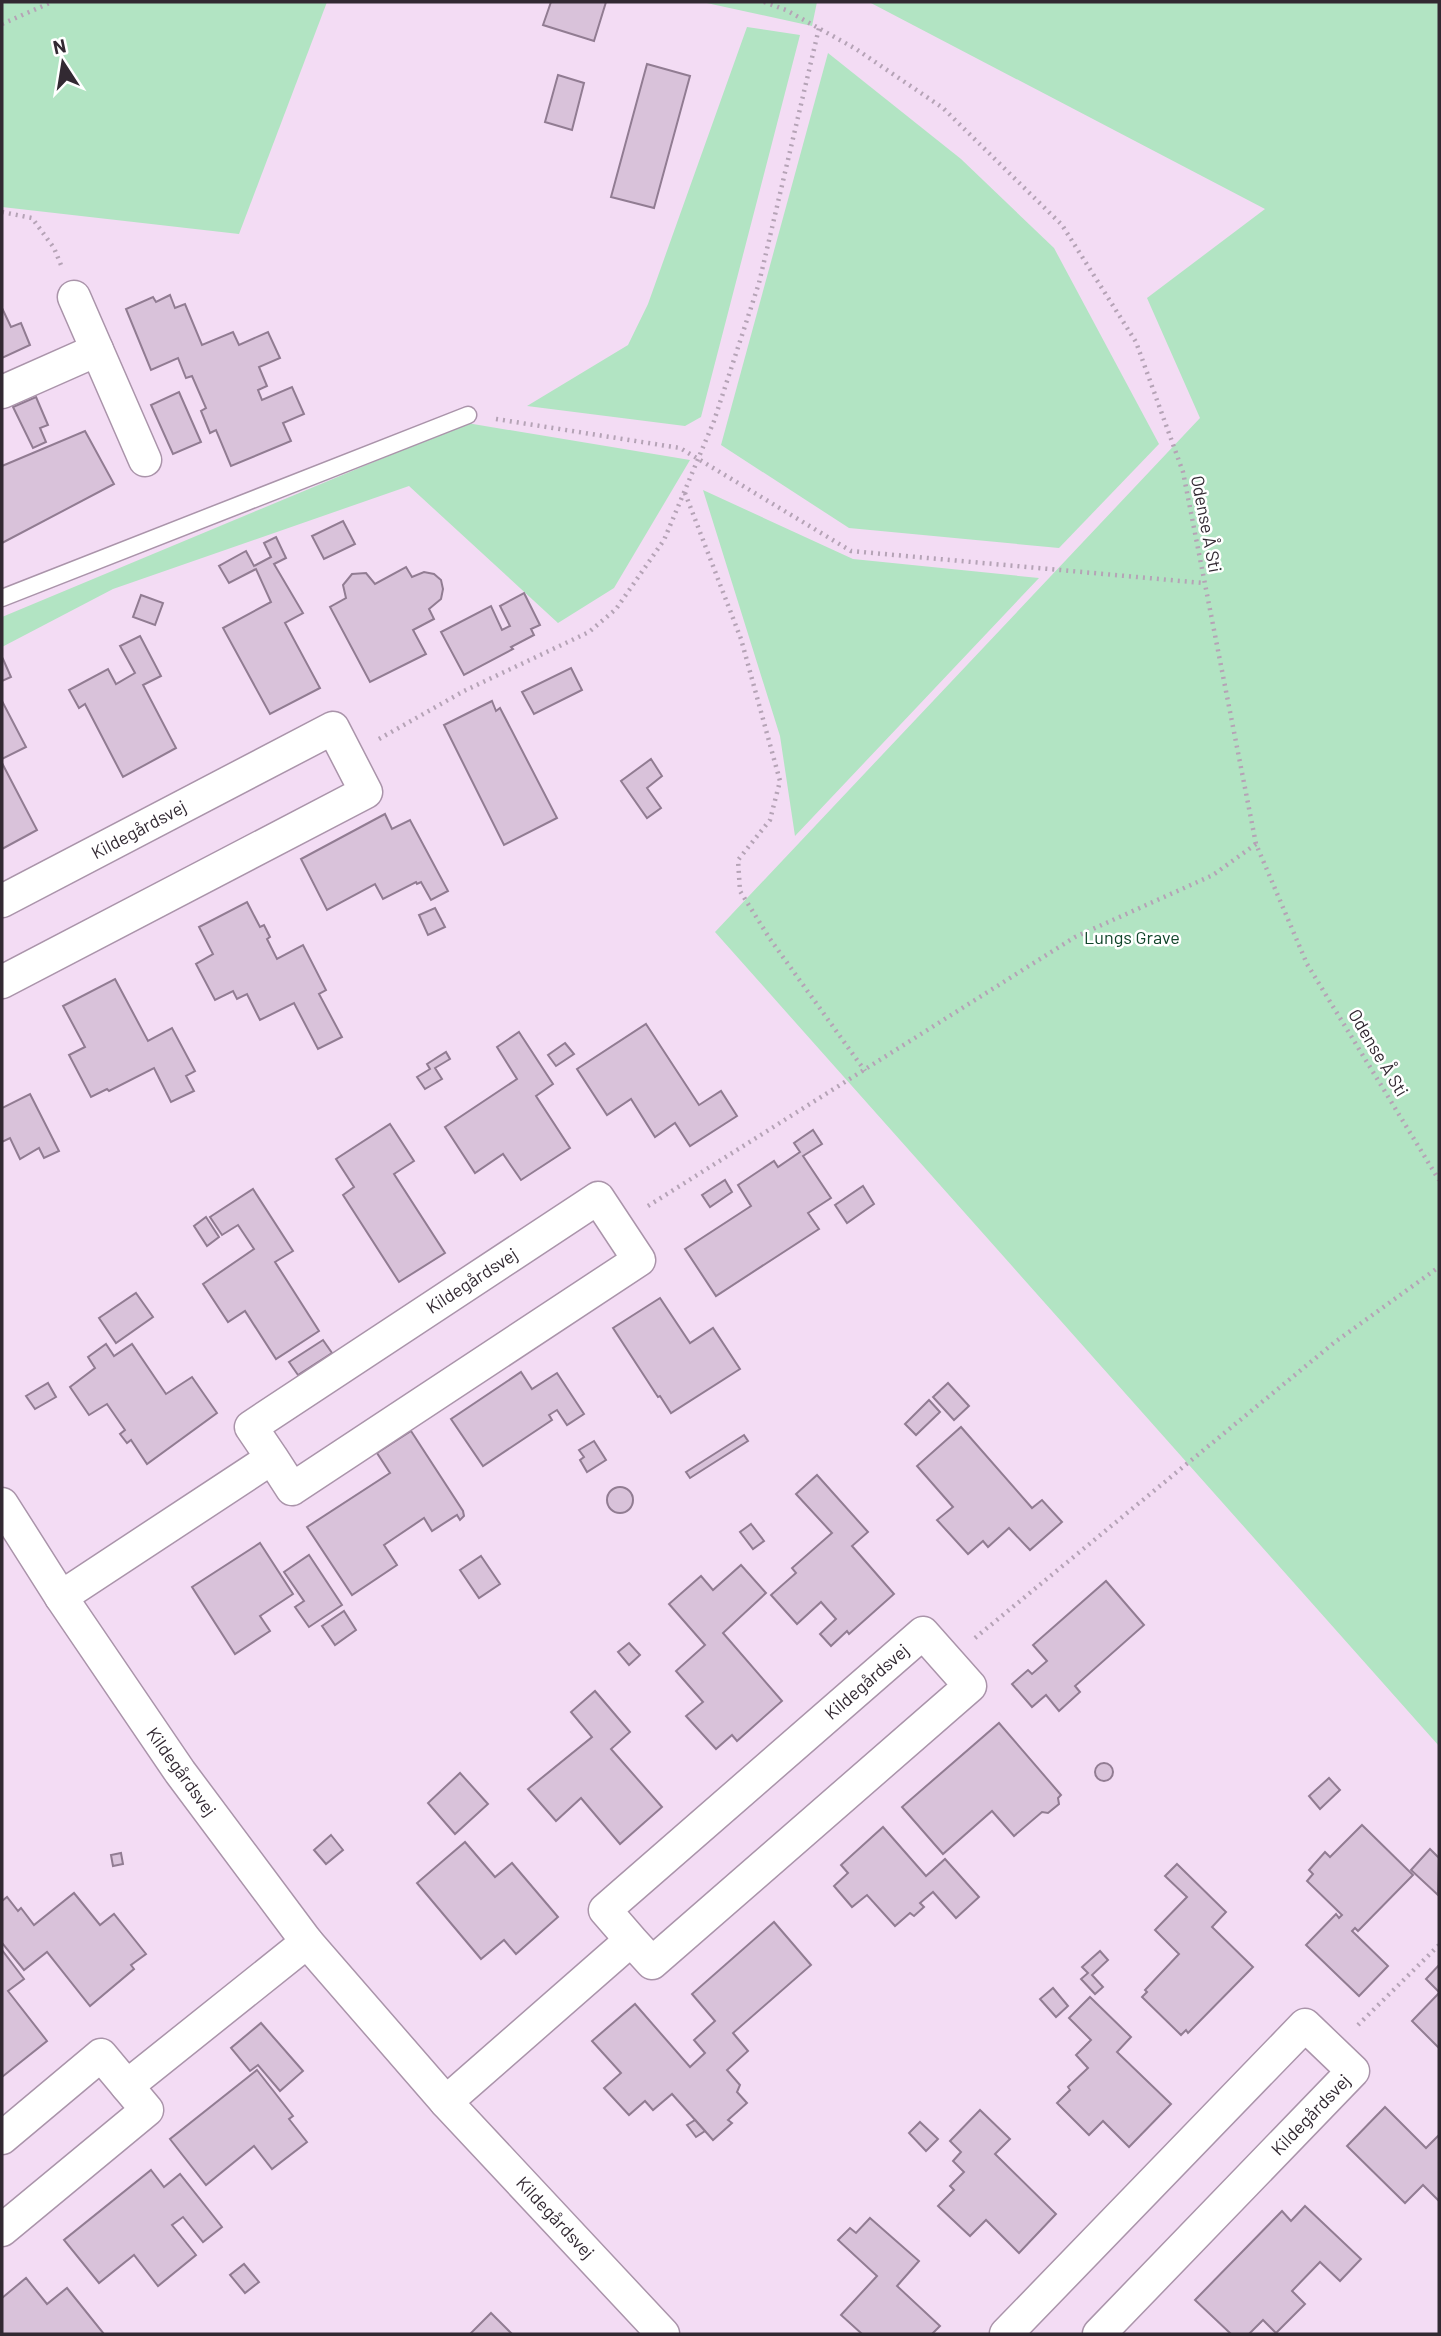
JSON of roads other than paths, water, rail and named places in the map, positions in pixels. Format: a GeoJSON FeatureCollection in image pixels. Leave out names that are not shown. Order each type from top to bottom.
{"type":"FeatureCollection","features":[{"type":"Feature","properties":{"kind":"street"},"geometry":{"type":"LineString","coordinates":[[74,297],[145,460]]}},
{"type":"Feature","properties":{"kind":"street"},"geometry":{"type":"LineString","coordinates":[[2,391],[97,350]]}},
{"type":"Feature","properties":{"kind":"street","name":"Kildegårdsvej"},"geometry":{"type":"LineString","coordinates":[[2,901],[332,729],[366,792],[2,982]]}},
{"type":"Feature","properties":{"kind":"street","name":"Kildegårdsvej"},"geometry":{"type":"LineString","coordinates":[[598,1198],[639,1260],[292,1489],[272,1458],[251,1427],[598,1198]]}},
{"type":"Feature","properties":{"kind":"street"},"geometry":{"type":"LineString","coordinates":[[61,1597],[272,1458]]}},
{"type":"Feature","properties":{"kind":"street","name":"Kildegårdsvej"},"geometry":{"type":"LineString","coordinates":[[6,1522],[61,1597],[180,1772],[307,1942],[446,2102],[663,2334]]}},
{"type":"Feature","properties":{"kind":"street","name":"Kildegårdsvej"},"geometry":{"type":"LineString","coordinates":[[923,1633],[970,1686],[652,1964],[631,1940],[605,1910],[923,1633]]}},
{"type":"Feature","properties":{"kind":"street"},"geometry":{"type":"LineString","coordinates":[[446,2102],[631,1940]]}},
{"type":"Feature","properties":{"kind":"street"},"geometry":{"type":"LineString","coordinates":[[127,2086],[307,1942]]}},
{"type":"Feature","properties":{"kind":"street","name":"Kildegårdsvej"},"geometry":{"type":"LineString","coordinates":[[1006,2334],[1305,2025],[1353,2071],[1098,2334]]}},
{"type":"Feature","properties":{"kind":"street"},"geometry":{"type":"LineString","coordinates":[[2,2138],[101,2055],[147,2110],[2,2230]]}},
{"type":"Feature","properties":{"kind":"lane"},"geometry":{"type":"LineString","coordinates":[[2,598],[468,415]]}},
{"type":"Feature","properties":{"kind":"park label","name":"Lungs Grave"},"geometry":{"type":"Point","coordinates":[1132,938]}}]}
